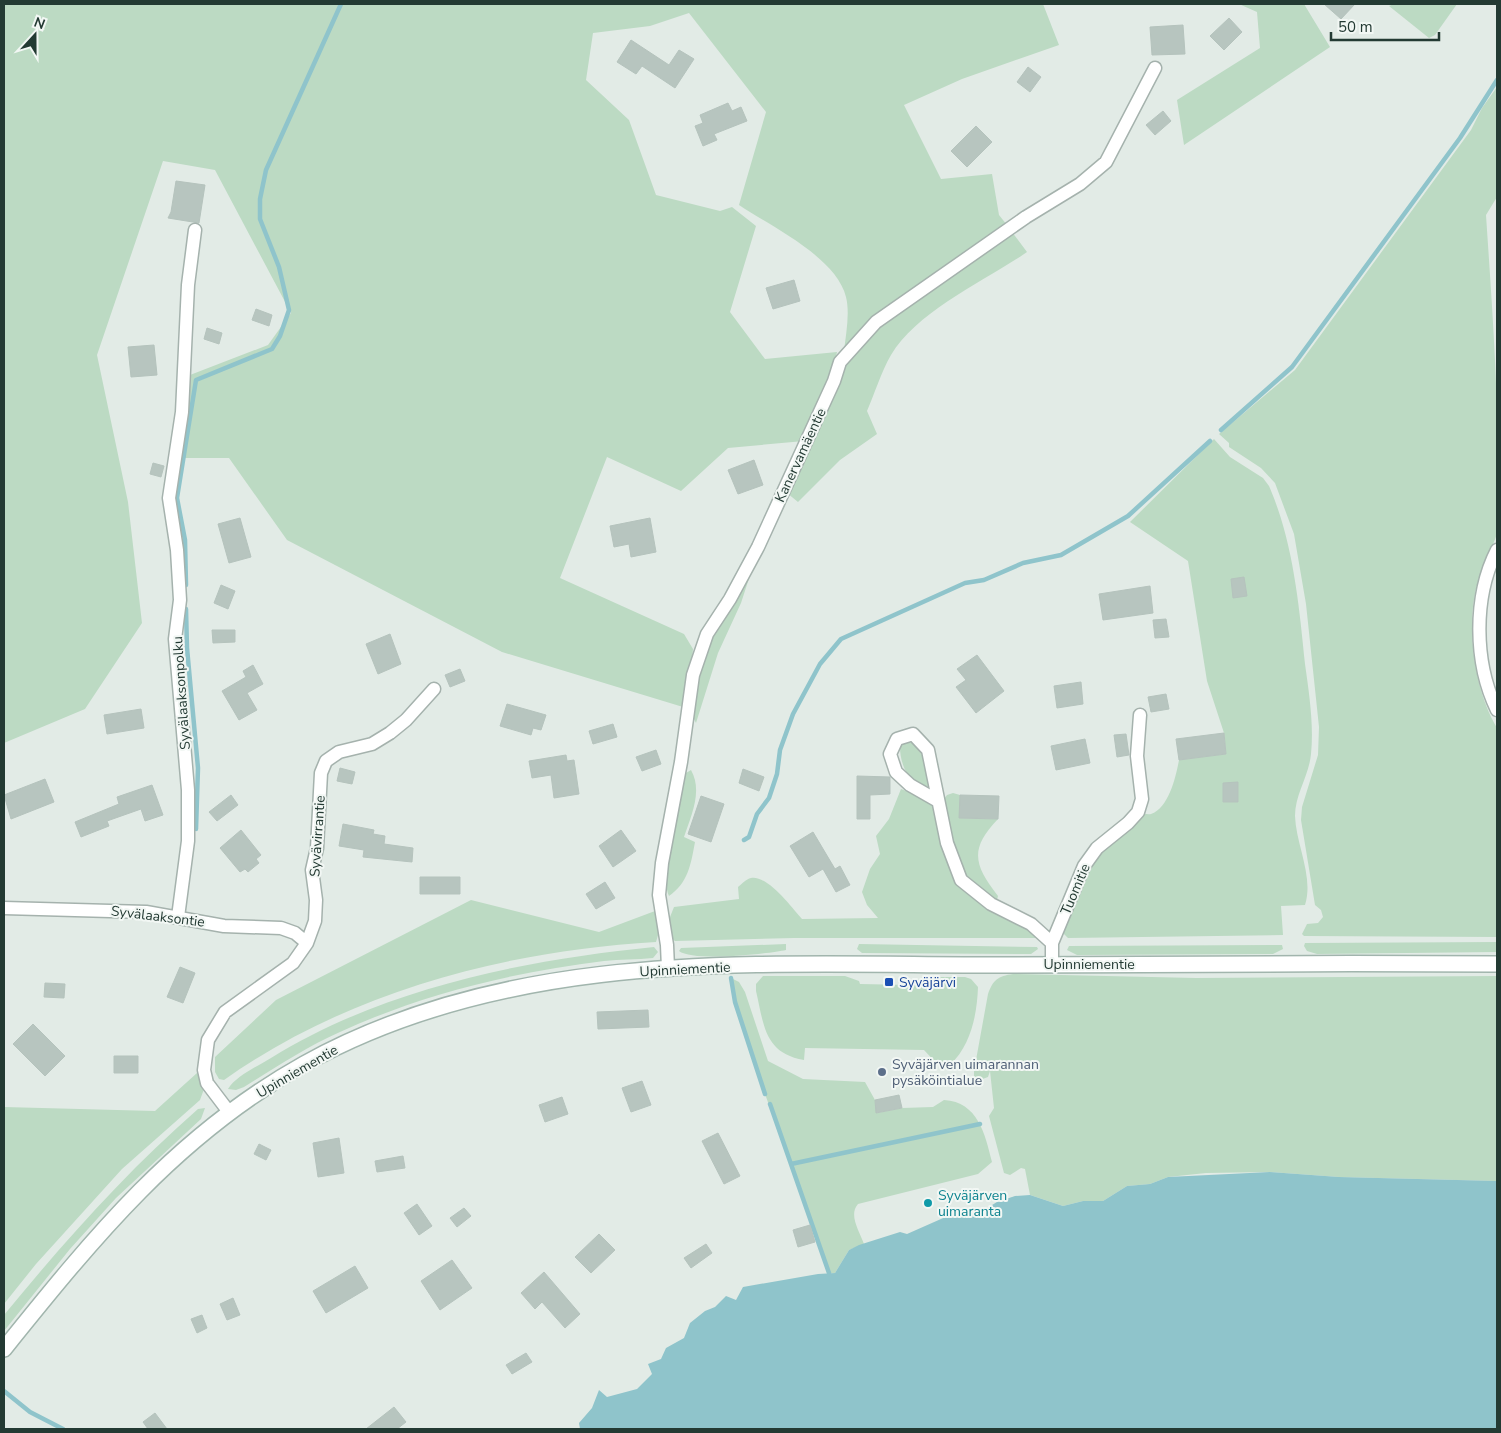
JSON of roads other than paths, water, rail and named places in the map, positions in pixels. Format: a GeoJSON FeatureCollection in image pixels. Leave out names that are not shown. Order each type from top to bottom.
{"type":"FeatureCollection","features":[{"type":"Feature","properties":{"kind":"main road","name":"Upinniementie"},"geometry":{"type":"LineString","coordinates":[[4,1349],[69,1268],[142,1187],[229,1112],[307,1063],[394,1022],[460,1001],[549,981],[668,968],[791,964],[1497,964]]}},
{"type":"Feature","properties":{"kind":"street","name":"Kanervamäentie"},"geometry":{"type":"LineString","coordinates":[[668,968],[667,945],[659,895],[660,879],[681,762],[693,675],[707,634],[730,599],[758,548],[834,381],[840,362],[876,322],[1026,217],[1080,184],[1106,162],[1154,68]]}},
{"type":"Feature","properties":{"kind":"street","name":"Syvälaaksonpolku"},"geometry":{"type":"LineString","coordinates":[[178,917],[188,841],[188,790],[175,639],[180,600],[177,550],[169,498],[182,412],[188,285],[195,230]]}},
{"type":"Feature","properties":{"kind":"street"},"geometry":{"type":"LineString","coordinates":[[1497,550],[1488,572],[1483,596],[1480,635],[1484,669],[1497,710]]}},
{"type":"Feature","properties":{"kind":"street","name":"Syvävirrantie"},"geometry":{"type":"LineString","coordinates":[[229,1112],[207,1082],[204,1070],[208,1040],[225,1012],[293,962],[306,943],[315,921],[316,900],[312,870],[317,848],[321,773],[326,761],[339,752],[372,744],[390,733],[406,720],[434,689]]}},
{"type":"Feature","properties":{"kind":"street","name":"Tuomitie"},"geometry":{"type":"LineString","coordinates":[[1052,964],[1052,942],[1090,856],[1138,812],[1142,799],[1136,756],[1140,715]]}},
{"type":"Feature","properties":{"kind":"street"},"geometry":{"type":"LineString","coordinates":[[938,801],[910,785],[896,772],[890,754],[897,739],[913,734],[928,750],[947,843],[961,880],[991,904],[1031,924],[1052,942]]}},
{"type":"Feature","properties":{"kind":"street","name":"Syvälaaksontie"},"geometry":{"type":"LineString","coordinates":[[4,908],[112,910],[178,917],[224,926],[281,928],[295,933],[306,943]]}},
{"type":"Feature","properties":{"kind":"water"},"geometry":{"type":"Polygon","coordinates":[[[1270,1172],[1339,1177],[1497,1181],[1497,1429],[580,1429],[579,1423],[592,1408],[599,1390],[607,1397],[637,1389],[652,1374],[648,1364],[661,1359],[666,1348],[684,1338],[690,1323],[705,1311],[715,1307],[726,1296],[736,1300],[743,1287],[818,1274],[835,1273],[849,1250],[859,1245],[900,1232],[907,1234],[950,1215],[979,1213],[997,1202],[1015,1196],[1030,1195],[1063,1206],[1083,1201],[1103,1201],[1127,1186],[1150,1184],[1168,1177],[1270,1172]]]}},
{"type":"Feature","properties":{"kind":"waterway"},"geometry":{"type":"LineString","coordinates":[[186,585],[185,540],[177,498],[196,380],[272,349],[280,336],[289,310],[279,267],[260,219],[260,199],[266,170],[341,4]]}},
{"type":"Feature","properties":{"kind":"waterway"},"geometry":{"type":"LineString","coordinates":[[1221,430],[1292,367],[1460,138],[1497,80]]}},
{"type":"Feature","properties":{"kind":"waterway"},"geometry":{"type":"LineString","coordinates":[[744,840],[749,837],[757,814],[769,798],[777,774],[780,750],[793,714],[820,664],[841,639],[965,583],[984,580],[1023,563],[1061,555],[1128,516],[1210,441]]}},
{"type":"Feature","properties":{"kind":"waterway"},"geometry":{"type":"LineString","coordinates":[[186,609],[187,648],[198,768],[196,829]]}},
{"type":"Feature","properties":{"kind":"waterway"},"geometry":{"type":"LineString","coordinates":[[731,978],[735,1002],[765,1094]]}},
{"type":"Feature","properties":{"kind":"waterway"},"geometry":{"type":"LineString","coordinates":[[770,1104],[829,1273]]}},
{"type":"Feature","properties":{"kind":"waterway"},"geometry":{"type":"LineString","coordinates":[[791,1164],[980,1124]]}},
{"type":"Feature","properties":{"kind":"waterway"},"geometry":{"type":"LineString","coordinates":[[4,1391],[30,1412],[63,1429]]}},
{"type":"Feature","properties":{"kind":"place","name":"Syväjärvi"},"geometry":{"type":"Point","coordinates":[889,982]}},
{"type":"Feature","properties":{"kind":"place","name":"Syväjärven uimarannan pysäköintialue"},"geometry":{"type":"Point","coordinates":[882,1072]}},
{"type":"Feature","properties":{"kind":"place","name":"Syväjärven uimaranta"},"geometry":{"type":"Point","coordinates":[928,1203]}}]}
